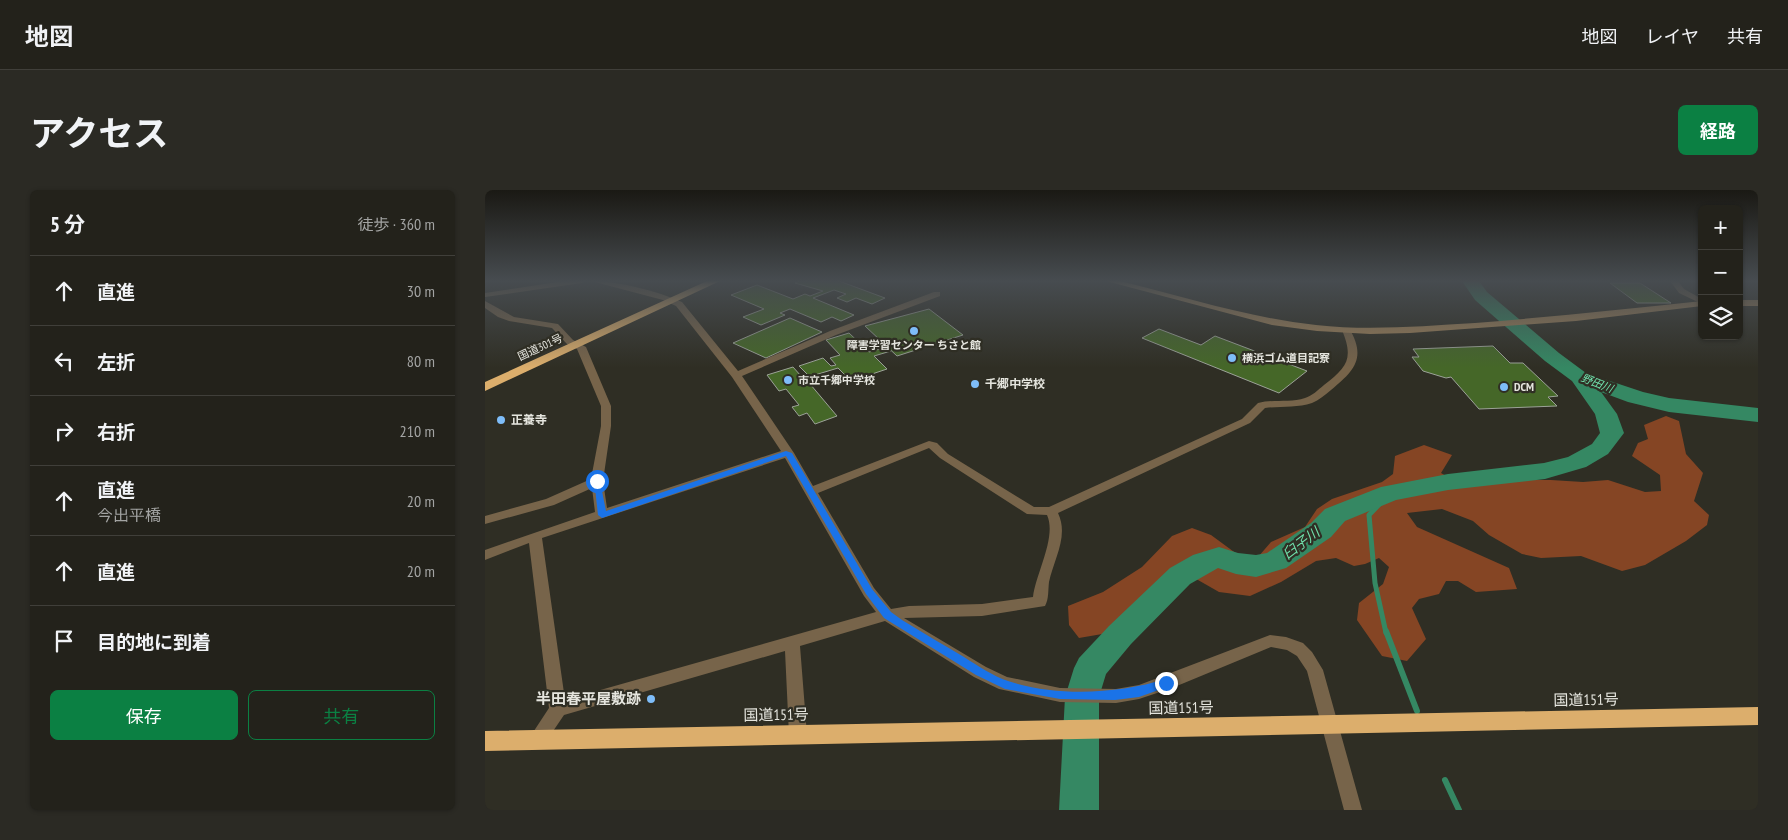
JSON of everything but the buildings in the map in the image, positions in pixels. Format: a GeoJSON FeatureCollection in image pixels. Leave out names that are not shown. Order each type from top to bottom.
{"type":"FeatureCollection","features":[{"type":"Feature","properties":{"kind":"highway","name":"国道301号"},"geometry":{"type":"LineString","coordinates":[[485,387],[653,310]]}},
{"type":"Feature","properties":{"kind":"highway","name":"国道151号"},"geometry":{"type":"LineString","coordinates":[[485,741],[1758,716]]}},
{"type":"Feature","properties":{"kind":"street"},"geometry":{"type":"LineString","coordinates":[[494,310],[512,319],[555,326],[570,342],[581,347],[598,384],[605,406],[606,426],[597,481],[602,515]]}},
{"type":"Feature","properties":{"kind":"street"},"geometry":{"type":"LineString","coordinates":[[684,310],[736,375],[788,453],[869,592],[887,615],[980,672],[1005,684],[1060,695],[1115,696],[1139,692],[1166,683],[1271,640],[1289,642],[1306,653],[1315,670],[1353,810]]}},
{"type":"Feature","properties":{"kind":"street"},"geometry":{"type":"LineString","coordinates":[[736,375],[896,310]]}},
{"type":"Feature","properties":{"kind":"street"},"geometry":{"type":"LineString","coordinates":[[1224,310],[1272,322],[1346,330],[1410,330],[1531,322],[1640,310]]}},
{"type":"Feature","properties":{"kind":"street"},"geometry":{"type":"LineString","coordinates":[[811,491],[929,444],[933,445],[944,456],[1021,505],[1033,510],[1051,511],[1246,421],[1262,405],[1311,400],[1350,368],[1353,359],[1351,339],[1346,330]]}},
{"type":"Feature","properties":{"kind":"street"},"geometry":{"type":"LineString","coordinates":[[485,555],[535,536],[788,453]]}},
{"type":"Feature","properties":{"kind":"street"},"geometry":{"type":"LineString","coordinates":[[485,520],[550,502],[597,481]]}},
{"type":"Feature","properties":{"kind":"street"},"geometry":{"type":"LineString","coordinates":[[537,740],[558,709],[792,644],[887,615],[909,612],[982,610],[1041,602],[1042,582],[1054,549],[1054,515],[1051,511]]}},
{"type":"Feature","properties":{"kind":"street"},"geometry":{"type":"LineString","coordinates":[[535,536],[558,709]]}},
{"type":"Feature","properties":{"kind":"street"},"geometry":{"type":"LineString","coordinates":[[792,644],[798,735]]}},
{"type":"Feature","properties":{"kind":"shaded area"},"geometry":{"type":"Polygon","coordinates":[[[1666,416],[1679,421],[1686,454],[1703,473],[1694,501],[1709,515],[1707,525],[1686,541],[1645,565],[1622,571],[1581,556],[1541,558],[1522,554],[1489,535],[1473,521],[1442,509],[1407,513],[1417,527],[1509,568],[1517,589],[1476,592],[1458,581],[1446,581],[1439,594],[1419,599],[1412,608],[1426,639],[1407,661],[1382,656],[1357,620],[1359,603],[1383,584],[1389,567],[1379,558],[1354,566],[1336,558],[1316,561],[1281,582],[1250,596],[1219,592],[1198,580],[1172,575],[1108,633],[1079,638],[1069,625],[1068,606],[1103,592],[1142,567],[1172,536],[1192,528],[1211,535],[1241,557],[1258,557],[1271,542],[1305,527],[1317,509],[1332,499],[1382,482],[1393,474],[1395,456],[1424,445],[1452,455],[1441,473],[1460,484],[1498,480],[1583,482],[1608,480],[1645,492],[1661,491],[1660,475],[1632,456],[1638,443],[1648,439],[1644,425],[1666,416]]]}},
{"type":"Feature","properties":{"kind":"waterway","name":"野田川"},"geometry":{"type":"LineString","coordinates":[[1497,310],[1552,357],[1579,377]]}},
{"type":"Feature","properties":{"kind":"waterway","name":"臼子川"},"geometry":{"type":"LineString","coordinates":[[1079,810],[1082,697],[1091,668],[1120,635],[1180,576],[1203,562],[1219,557],[1236,563],[1256,566],[1276,561],[1321,530],[1335,515],[1390,493],[1448,482],[1545,471],[1577,462],[1600,449],[1612,433],[1606,414],[1579,377]]}},
{"type":"Feature","properties":{"kind":"waterway","name":"野田川"},"geometry":{"type":"LineString","coordinates":[[1579,377],[1636,397],[1669,405],[1758,415]]}},
{"type":"Feature","properties":{"kind":"waterway"},"geometry":{"type":"LineString","coordinates":[[1386,633],[1375,583],[1369,515],[1390,493]]}},
{"type":"Feature","properties":{"kind":"waterway"},"geometry":{"type":"LineString","coordinates":[[1386,631],[1417,711]]}},
{"type":"Feature","properties":{"kind":"waterway"},"geometry":{"type":"LineString","coordinates":[[1445,780],[1459,810]]}},
{"type":"Feature","properties":{"kind":"place","name":"障害学習センター ちさと館"},"geometry":{"type":"Point","coordinates":[914,331]}},
{"type":"Feature","properties":{"kind":"place","name":"横浜ゴム道目記寮"},"geometry":{"type":"Point","coordinates":[1232,358]}},
{"type":"Feature","properties":{"kind":"place","name":"市立千郷中学校"},"geometry":{"type":"Point","coordinates":[788,380]}},
{"type":"Feature","properties":{"kind":"place","name":"千郷中学校"},"geometry":{"type":"Point","coordinates":[975,384]}},
{"type":"Feature","properties":{"kind":"place","name":"DCM"},"geometry":{"type":"Point","coordinates":[1504,387]}},
{"type":"Feature","properties":{"kind":"place","name":"正養寺"},"geometry":{"type":"Point","coordinates":[501,420]}},
{"type":"Feature","properties":{"kind":"place","name":"半田春平屋敷跡"},"geometry":{"type":"Point","coordinates":[651,699]}},
{"type":"Feature","properties":{"kind":"route"},"geometry":{"type":"LineString","coordinates":[[597,481],[602,515],[788,453],[869,592],[887,615],[899,623],[980,672],[1005,684],[1029,690],[1060,695],[1115,696],[1139,692],[1166,683]]}}]}
